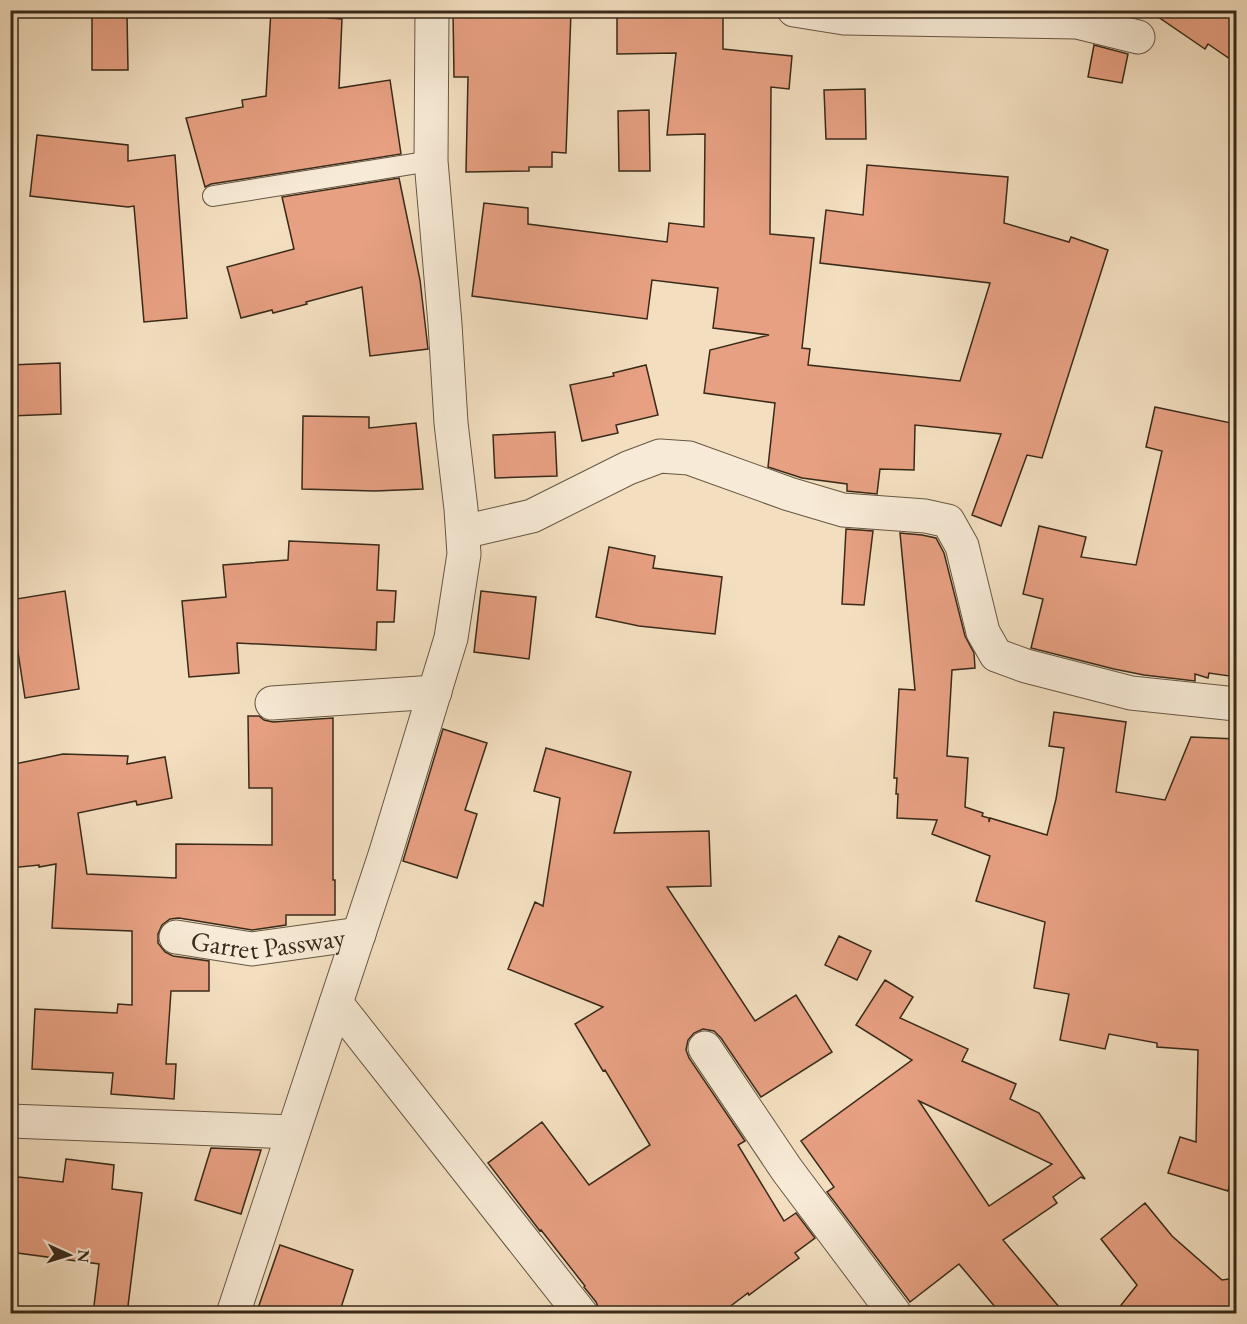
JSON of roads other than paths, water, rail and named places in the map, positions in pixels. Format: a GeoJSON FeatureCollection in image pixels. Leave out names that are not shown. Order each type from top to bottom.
{"type":"FeatureCollection","features":[{"type":"Feature","properties":{"kind":"street"},"geometry":{"type":"LineString","coordinates":[[233,1314],[359,934],[435,692],[451,639],[464,555],[451,423],[431,161],[432,10]]}},
{"type":"Feature","properties":{"kind":"street"},"geometry":{"type":"LineString","coordinates":[[794,10],[844,18],[1077,22],[1138,37]]}},
{"type":"Feature","properties":{"kind":"street"},"geometry":{"type":"LineString","coordinates":[[463,532],[532,516],[628,468],[660,456],[688,458],[789,494],[843,510],[925,516],[948,521],[962,546],[983,632],[996,655],[1026,666],[1131,693],[1236,704]]}},
{"type":"Feature","properties":{"kind":"street"},"geometry":{"type":"LineString","coordinates":[[272,703],[435,692]]}},
{"type":"Feature","properties":{"kind":"street","name":"Garret Passway"},"geometry":{"type":"LineString","coordinates":[[176,937],[252,949],[359,934]]}},
{"type":"Feature","properties":{"kind":"street"},"geometry":{"type":"LineString","coordinates":[[336,1003],[580,1314]]}},
{"type":"Feature","properties":{"kind":"street"},"geometry":{"type":"LineString","coordinates":[[705,1048],[881,1309]]}},
{"type":"Feature","properties":{"kind":"street"},"geometry":{"type":"LineString","coordinates":[[10,1121],[293,1132]]}},
{"type":"Feature","properties":{"kind":"lane"},"geometry":{"type":"LineString","coordinates":[[213,196],[431,161]]}}]}
